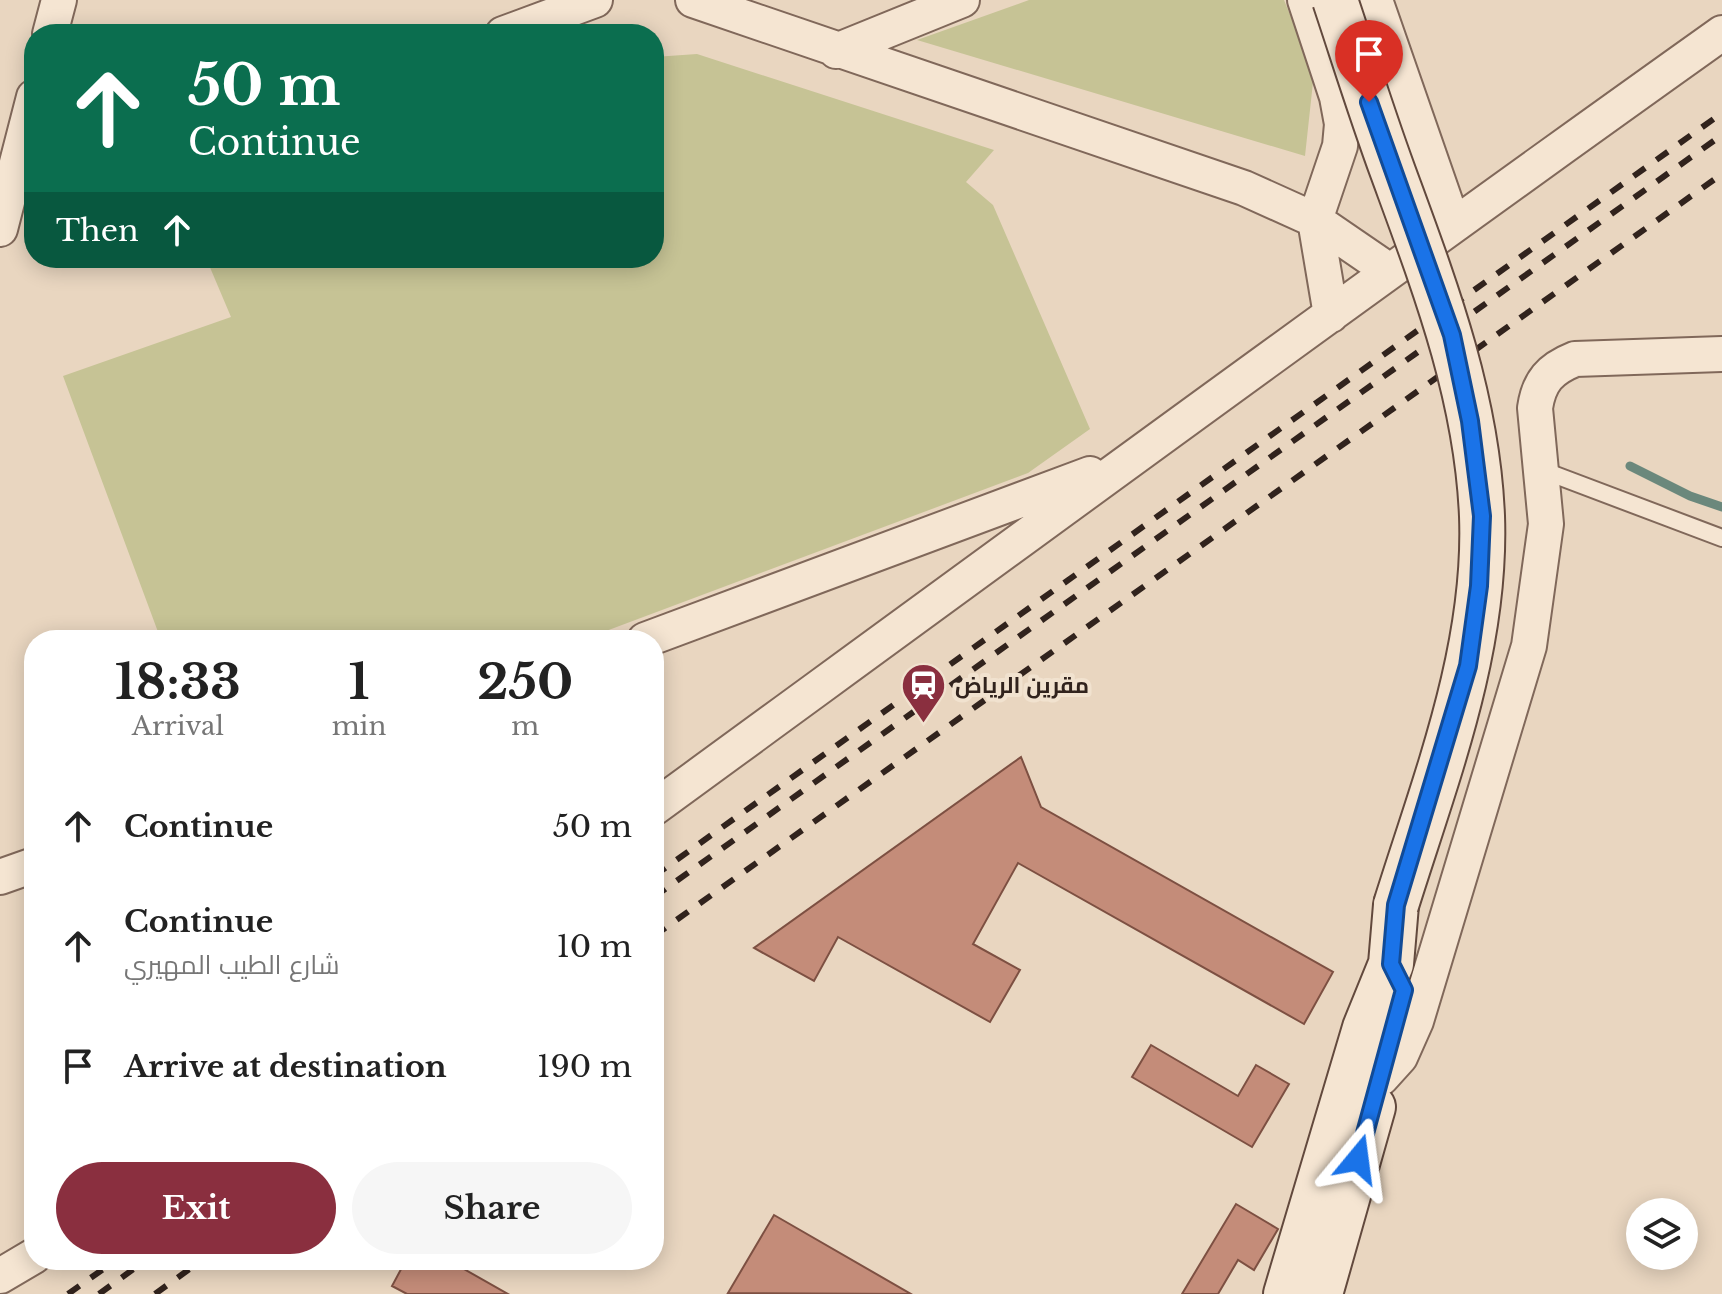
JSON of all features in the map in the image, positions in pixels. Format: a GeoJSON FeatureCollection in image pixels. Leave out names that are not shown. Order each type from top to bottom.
{"type":"FeatureCollection","features":[{"type":"Feature","properties":{"kind":"street"},"geometry":{"type":"LineString","coordinates":[[53,24],[59,0]]}},
{"type":"Feature","properties":{"kind":"street"},"geometry":{"type":"LineString","coordinates":[[530,24],[595,0]]}},
{"type":"Feature","properties":{"kind":"street"},"geometry":{"type":"LineString","coordinates":[[693,0],[1231,183],[1315,220],[1388,270]]}},
{"type":"Feature","properties":{"kind":"street"},"geometry":{"type":"LineString","coordinates":[[836,51],[962,0]]}},
{"type":"Feature","properties":{"kind":"street"},"geometry":{"type":"LineString","coordinates":[[1305,0],[1337,97],[1342,124],[1340,146],[1315,220],[1331,315]]}},
{"type":"Feature","properties":{"kind":"street"},"geometry":{"type":"LineString","coordinates":[[1286,1294],[1365,1028],[1391,964],[1396,905],[1468,666],[1479,586],[1482,516],[1470,421],[1452,335],[1335,0]]}},
{"type":"Feature","properties":{"kind":"street"},"geometry":{"type":"LineString","coordinates":[[1375,0],[1453,224]]}},
{"type":"Feature","properties":{"kind":"street"},"geometry":{"type":"LineString","coordinates":[[664,801],[1331,315],[1388,270],[1722,33]]}},
{"type":"Feature","properties":{"kind":"street"},"geometry":{"type":"LineString","coordinates":[[1,225],[24,136]]}},
{"type":"Feature","properties":{"kind":"street"},"geometry":{"type":"LineString","coordinates":[[1,225],[24,214]]}},
{"type":"Feature","properties":{"kind":"street"},"geometry":{"type":"LineString","coordinates":[[1381,1078],[1400,1057],[1416,1021],[1525,661],[1546,524],[1535,408],[1538,390],[1558,366],[1593,357],[1722,354]]}},
{"type":"Feature","properties":{"kind":"street"},"geometry":{"type":"LineString","coordinates":[[664,633],[1128,460]]}},
{"type":"Feature","properties":{"kind":"street"},"geometry":{"type":"LineString","coordinates":[[0,877],[24,869]]}},
{"type":"Feature","properties":{"kind":"street"},"geometry":{"type":"LineString","coordinates":[[1320,1294],[1404,990],[1391,964]]}},
{"type":"Feature","properties":{"kind":"street"},"geometry":{"type":"LineString","coordinates":[[0,1276],[24,1262]]}},
{"type":"Feature","properties":{"kind":"lane"},"geometry":{"type":"LineString","coordinates":[[1542,470],[1722,538]]}},
{"type":"Feature","properties":{"kind":"shaded area"},"geometry":{"type":"Polygon","coordinates":[[[1029,0],[1284,0],[1314,73],[1305,156],[917,40],[1029,0]]]}},
{"type":"Feature","properties":{"kind":"shaded area"},"geometry":{"type":"Polygon","coordinates":[[[697,54],[994,150],[966,182],[993,205],[1090,429],[1028,473],[609,630],[157,630],[63,376],[231,317],[210,268],[664,268],[664,56],[697,54]]]}},
{"type":"Feature","properties":{"kind":"building"},"geometry":{"type":"Polygon","coordinates":[[[1021,757],[1041,807],[1333,972],[1304,1024],[1018,863],[973,944],[1020,970],[990,1022],[838,937],[814,981],[754,948],[1021,757]]]}},
{"type":"Feature","properties":{"kind":"building"},"geometry":{"type":"Polygon","coordinates":[[[1151,1045],[1238,1096],[1256,1065],[1289,1084],[1252,1147],[1132,1077],[1151,1045]]]}},
{"type":"Feature","properties":{"kind":"building"},"geometry":{"type":"Polygon","coordinates":[[[1236,1204],[1278,1229],[1254,1270],[1238,1260],[1218,1294],[1182,1294],[1236,1204]]]}},
{"type":"Feature","properties":{"kind":"building"},"geometry":{"type":"Polygon","coordinates":[[[774,1215],[911,1294],[728,1293],[774,1215]]]}},
{"type":"Feature","properties":{"kind":"building"},"geometry":{"type":"Polygon","coordinates":[[[401,1270],[466,1270],[508,1294],[407,1294],[392,1286],[401,1270]]]}},
{"type":"Feature","properties":{"kind":"waterway"},"geometry":{"type":"LineString","coordinates":[[1630,466],[1690,496],[1722,507]]}},
{"type":"Feature","properties":{"kind":"railway"},"geometry":{"type":"LineString","coordinates":[[664,869],[1722,113]]}},
{"type":"Feature","properties":{"kind":"railway"},"geometry":{"type":"LineString","coordinates":[[664,890],[1722,135]]}},
{"type":"Feature","properties":{"kind":"railway"},"geometry":{"type":"LineString","coordinates":[[664,929],[1722,174]]}},
{"type":"Feature","properties":{"kind":"railway"},"geometry":{"type":"LineString","coordinates":[[68,1294],[102,1270]]}},
{"type":"Feature","properties":{"kind":"railway"},"geometry":{"type":"LineString","coordinates":[[99,1294],[132,1270]]}},
{"type":"Feature","properties":{"kind":"railway"},"geometry":{"type":"LineString","coordinates":[[155,1294],[188,1270]]}},
{"type":"Feature","properties":{"kind":"place","name":"مقرين الرياض"},"geometry":{"type":"Point","coordinates":[924,724]}},
{"type":"Feature","properties":{"kind":"route"},"geometry":{"type":"LineString","coordinates":[[1358,1159],[1404,990],[1391,964],[1396,905],[1468,666],[1479,586],[1482,516],[1470,421],[1452,335],[1369,102]]}}]}
